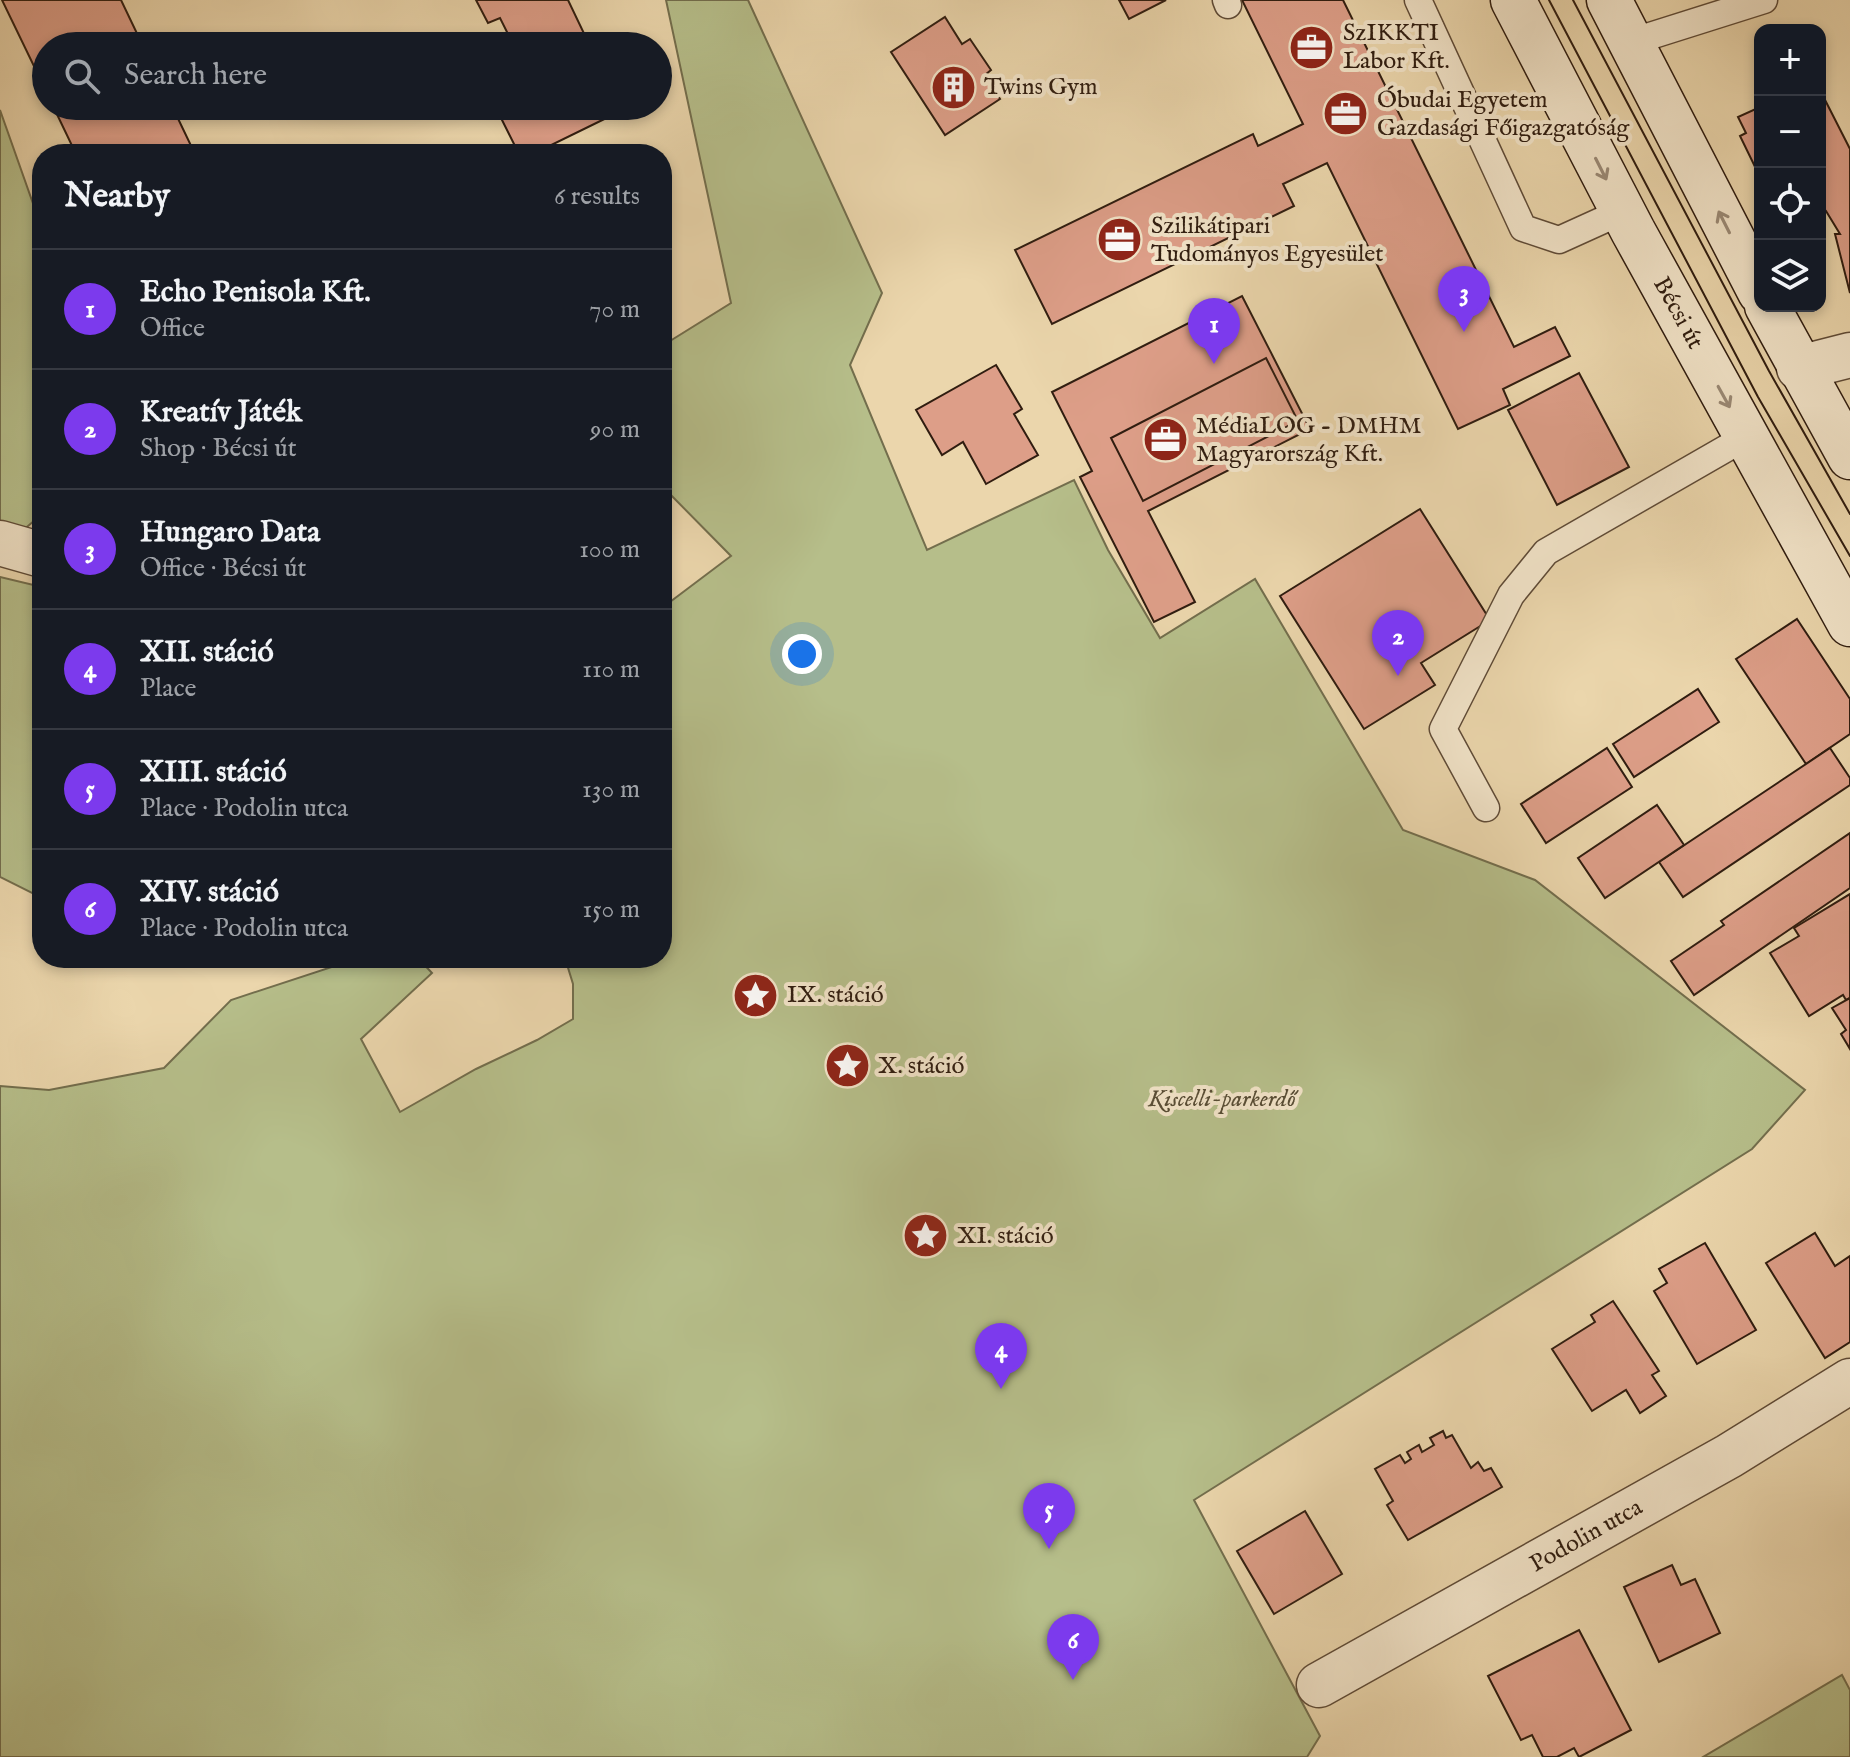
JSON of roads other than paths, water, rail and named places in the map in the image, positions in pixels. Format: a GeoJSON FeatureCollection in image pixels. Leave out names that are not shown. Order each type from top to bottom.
{"type":"FeatureCollection","features":[{"type":"Feature","properties":{"kind":"main road","name":"Bécsi út"},"geometry":{"type":"LineString","coordinates":[[1513,0],[1623,211],[1850,624]]}},
{"type":"Feature","properties":{"kind":"main road"},"geometry":{"type":"LineString","coordinates":[[1609,0],[1754,280]]}},
{"type":"Feature","properties":{"kind":"main road"},"geometry":{"type":"LineString","coordinates":[[1770,312],[1850,457]]}},
{"type":"Feature","properties":{"kind":"main road"},"geometry":{"type":"LineString","coordinates":[[1799,368],[1850,355]]}},
{"type":"Feature","properties":{"kind":"main road"},"geometry":{"type":"LineString","coordinates":[[0,543],[32,552]]}},
{"type":"Feature","properties":{"kind":"main road","name":"Podolin utca"},"geometry":{"type":"LineString","coordinates":[[1319,1685],[1729,1456],[1850,1381]]}},
{"type":"Feature","properties":{"kind":"lane"},"geometry":{"type":"LineString","coordinates":[[1418,0],[1523,228],[1559,240],[1623,211]]}},
{"type":"Feature","properties":{"kind":"lane"},"geometry":{"type":"LineString","coordinates":[[1631,42],[1764,0]]}},
{"type":"Feature","properties":{"kind":"lane"},"geometry":{"type":"LineString","coordinates":[[1486,808],[1443,729],[1511,595],[1546,552],[1746,437]]}},
{"type":"Feature","properties":{"kind":"tram line"},"geometry":{"type":"LineString","coordinates":[[1549,0],[1758,397],[1850,556]]}},
{"type":"Feature","properties":{"kind":"tram line"},"geometry":{"type":"LineString","coordinates":[[1573,0],[1769,371],[1850,514]]}},
{"type":"Feature","properties":{"kind":"place","name":"SzIKKTI Labor Kft."},"geometry":{"type":"Point","coordinates":[1312,47]}},
{"type":"Feature","properties":{"kind":"place","name":"Twins Gym"},"geometry":{"type":"Point","coordinates":[953,87]}},
{"type":"Feature","properties":{"kind":"place","name":"Óbudai Egyetem Gazdasági Főigazgatóság"},"geometry":{"type":"Point","coordinates":[1346,114]}},
{"type":"Feature","properties":{"kind":"place","name":"Szilikátipari Tudományos Egyesület"},"geometry":{"type":"Point","coordinates":[1120,240]}},
{"type":"Feature","properties":{"kind":"place","name":"Hungaro Data"},"geometry":{"type":"Point","coordinates":[1464,332]}},
{"type":"Feature","properties":{"kind":"place","name":"Echo Penisola Kft."},"geometry":{"type":"Point","coordinates":[1214,364]}},
{"type":"Feature","properties":{"kind":"place","name":"MédiaLOG - DMHM Magyarország Kft."},"geometry":{"type":"Point","coordinates":[1165,440]}},
{"type":"Feature","properties":{"kind":"place","name":"Kreatív Játék"},"geometry":{"type":"Point","coordinates":[1398,676]}},
{"type":"Feature","properties":{"kind":"place","name":"IX. stáció"},"geometry":{"type":"Point","coordinates":[756,995]}},
{"type":"Feature","properties":{"kind":"place","name":"X. stáció"},"geometry":{"type":"Point","coordinates":[847,1066]}},
{"type":"Feature","properties":{"kind":"place","name":"XI. stáció"},"geometry":{"type":"Point","coordinates":[926,1236]}},
{"type":"Feature","properties":{"kind":"place","name":"XII. stáció"},"geometry":{"type":"Point","coordinates":[1001,1389]}},
{"type":"Feature","properties":{"kind":"place","name":"XIII. stáció"},"geometry":{"type":"Point","coordinates":[1049,1549]}},
{"type":"Feature","properties":{"kind":"place","name":"XIV. stáció"},"geometry":{"type":"Point","coordinates":[1073,1680]}},
{"type":"Feature","properties":{"kind":"park label","name":"Kiscelli-parkerdő"},"geometry":{"type":"Point","coordinates":[1222,1099]}}]}
